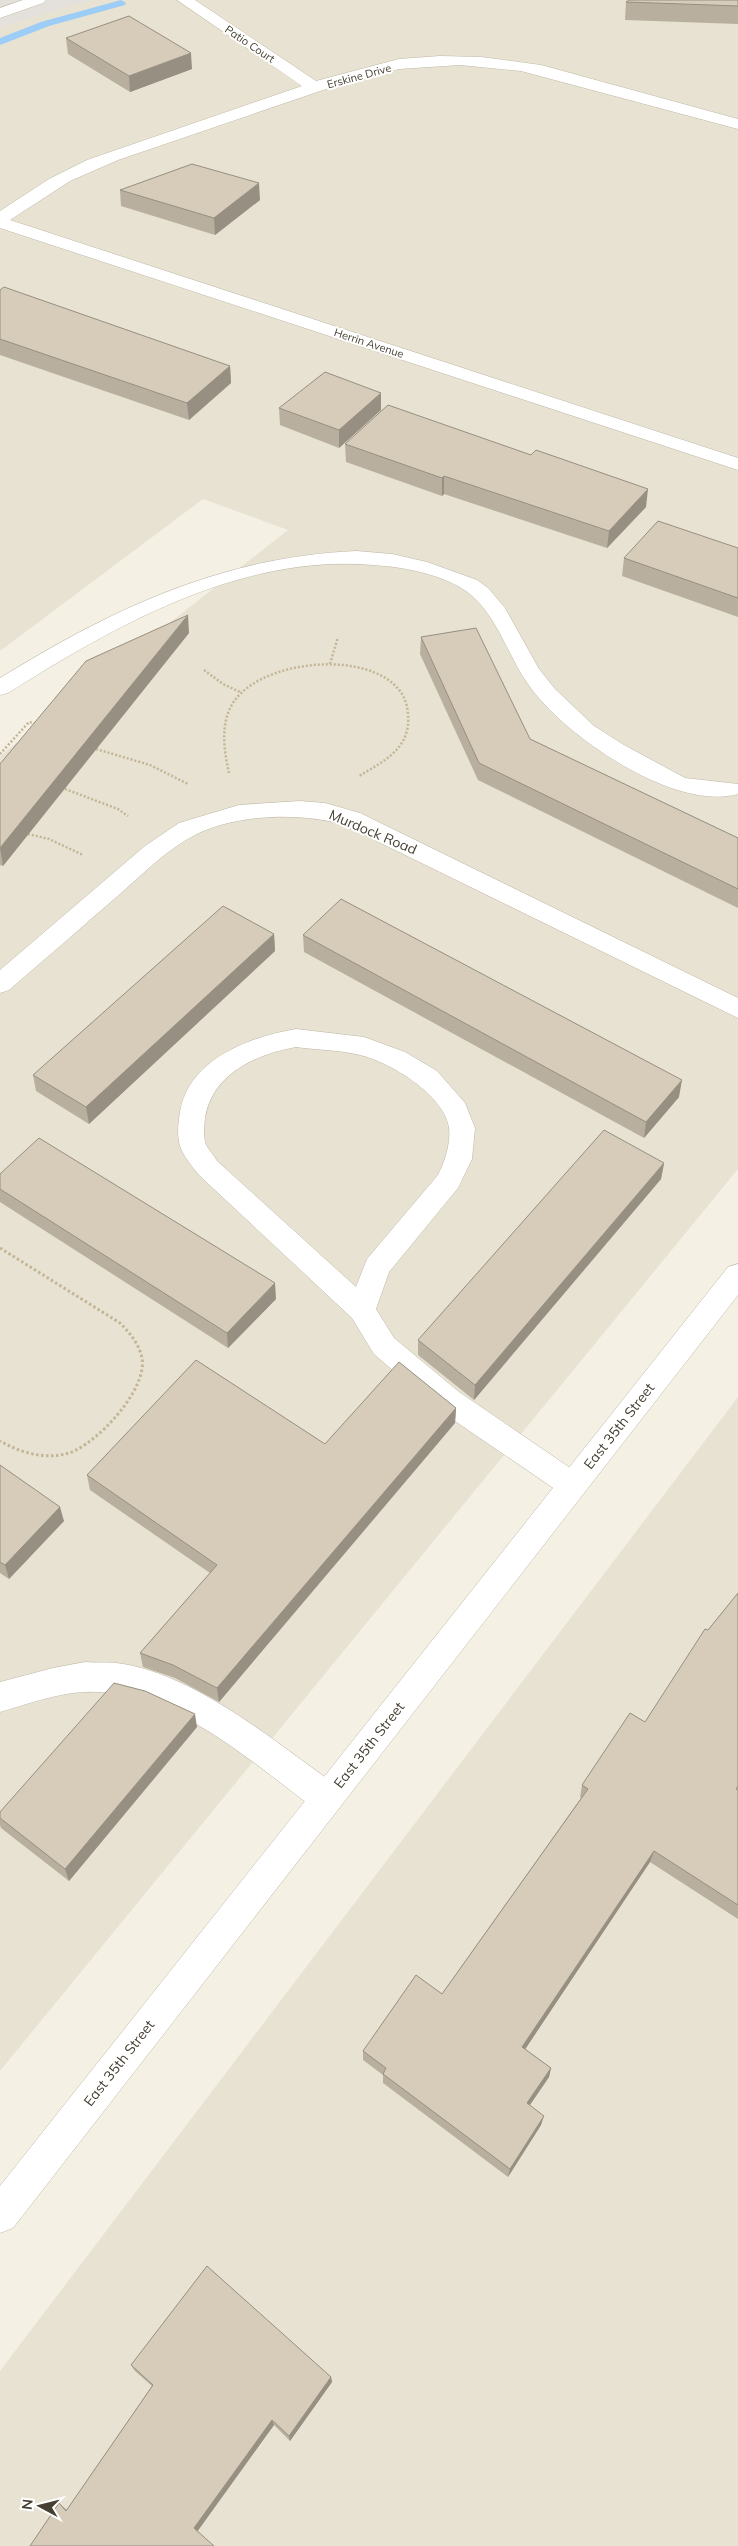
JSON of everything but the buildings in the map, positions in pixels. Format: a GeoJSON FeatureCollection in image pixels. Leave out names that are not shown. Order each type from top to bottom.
{"type":"FeatureCollection","features":[{"type":"Feature","properties":{"kind":"street"},"geometry":{"type":"LineString","coordinates":[[0,13],[38,0]]}},
{"type":"Feature","properties":{"kind":"street","name":"Patio Court"},"geometry":{"type":"LineString","coordinates":[[185,0],[315,88]]}},
{"type":"Feature","properties":{"kind":"street"},"geometry":{"type":"LineString","coordinates":[[200,10],[216,3]]}},
{"type":"Feature","properties":{"kind":"street","name":"Erskine Drive"},"geometry":{"type":"LineString","coordinates":[[0,220],[74,172],[132,150],[315,88],[379,68],[408,64],[459,60],[508,64],[541,70],[738,124]]}},
{"type":"Feature","properties":{"kind":"street","name":"Herrin Avenue"},"geometry":{"type":"LineString","coordinates":[[0,220],[738,464]]}},
{"type":"Feature","properties":{"kind":"street"},"geometry":{"type":"LineString","coordinates":[[0,688],[69,646],[137,610],[201,587],[279,563],[330,557],[378,557],[414,564],[450,575],[480,591],[498,611],[534,678],[552,702],[576,723],[619,753],[685,786],[704,789],[730,789]]}},
{"type":"Feature","properties":{"kind":"street","name":"Murdock Road"},"geometry":{"type":"LineString","coordinates":[[0,984],[153,852],[188,829],[239,813],[300,809],[325,811],[352,820],[400,841],[738,1009]]}},
{"type":"Feature","properties":{"kind":"street"},"geometry":{"type":"LineString","coordinates":[[362,1310],[377,1267],[449,1181],[459,1159],[462,1128],[456,1110],[428,1078],[396,1059],[364,1046],[296,1038],[268,1043],[232,1060],[213,1075],[195,1100],[190,1131],[194,1148],[208,1168],[362,1310],[384,1346],[449,1401],[572,1485]]}},
{"type":"Feature","properties":{"kind":"street","name":"East 35th Street"},"geometry":{"type":"LineString","coordinates":[[0,2215],[738,1275]]}},
{"type":"Feature","properties":{"kind":"street"},"geometry":{"type":"LineString","coordinates":[[0,1697],[44,1684],[86,1677],[130,1680],[175,1696],[211,1717],[327,1798]]}},
{"type":"Feature","properties":{"kind":"path"},"geometry":{"type":"LineString","coordinates":[[330,664],[338,637]]}},
{"type":"Feature","properties":{"kind":"path"},"geometry":{"type":"LineString","coordinates":[[230,778],[224,736],[228,715],[240,692],[255,680],[271,672],[314,664],[330,664],[353,666],[378,675],[392,683],[406,702],[408,724],[402,744],[356,778]]}},
{"type":"Feature","properties":{"kind":"path"},"geometry":{"type":"LineString","coordinates":[[204,670],[223,684],[240,692]]}},
{"type":"Feature","properties":{"kind":"path"},"geometry":{"type":"LineString","coordinates":[[0,754],[29,722],[42,726]]}},
{"type":"Feature","properties":{"kind":"path"},"geometry":{"type":"LineString","coordinates":[[96,749],[150,766],[191,786]]}},
{"type":"Feature","properties":{"kind":"path"},"geometry":{"type":"LineString","coordinates":[[65,789],[118,809],[132,819]]}},
{"type":"Feature","properties":{"kind":"path"},"geometry":{"type":"LineString","coordinates":[[28,834],[49,839],[91,858]]}},
{"type":"Feature","properties":{"kind":"path"},"geometry":{"type":"LineString","coordinates":[[0,1248],[120,1323],[132,1334],[142,1352],[143,1371],[138,1387],[127,1403],[89,1443],[70,1452],[48,1456],[25,1453],[0,1441]]}},
{"type":"Feature","properties":{"kind":"shaded area"},"geometry":{"type":"Polygon","coordinates":[[[0,0],[738,0],[738,1169],[0,2071],[0,756],[288,530],[203,499],[0,651],[0,0]]]}},
{"type":"Feature","properties":{"kind":"shaded area"},"geometry":{"type":"Polygon","coordinates":[[[0,0],[91,0],[0,27],[0,0]]]}},
{"type":"Feature","properties":{"kind":"shaded area"},"geometry":{"type":"Polygon","coordinates":[[[738,1397],[738,2546],[0,2546],[0,2371],[738,1397]]]}},
{"type":"Feature","properties":{"kind":"waterway"},"geometry":{"type":"LineString","coordinates":[[0,42],[45,24],[121,3]]}}]}
